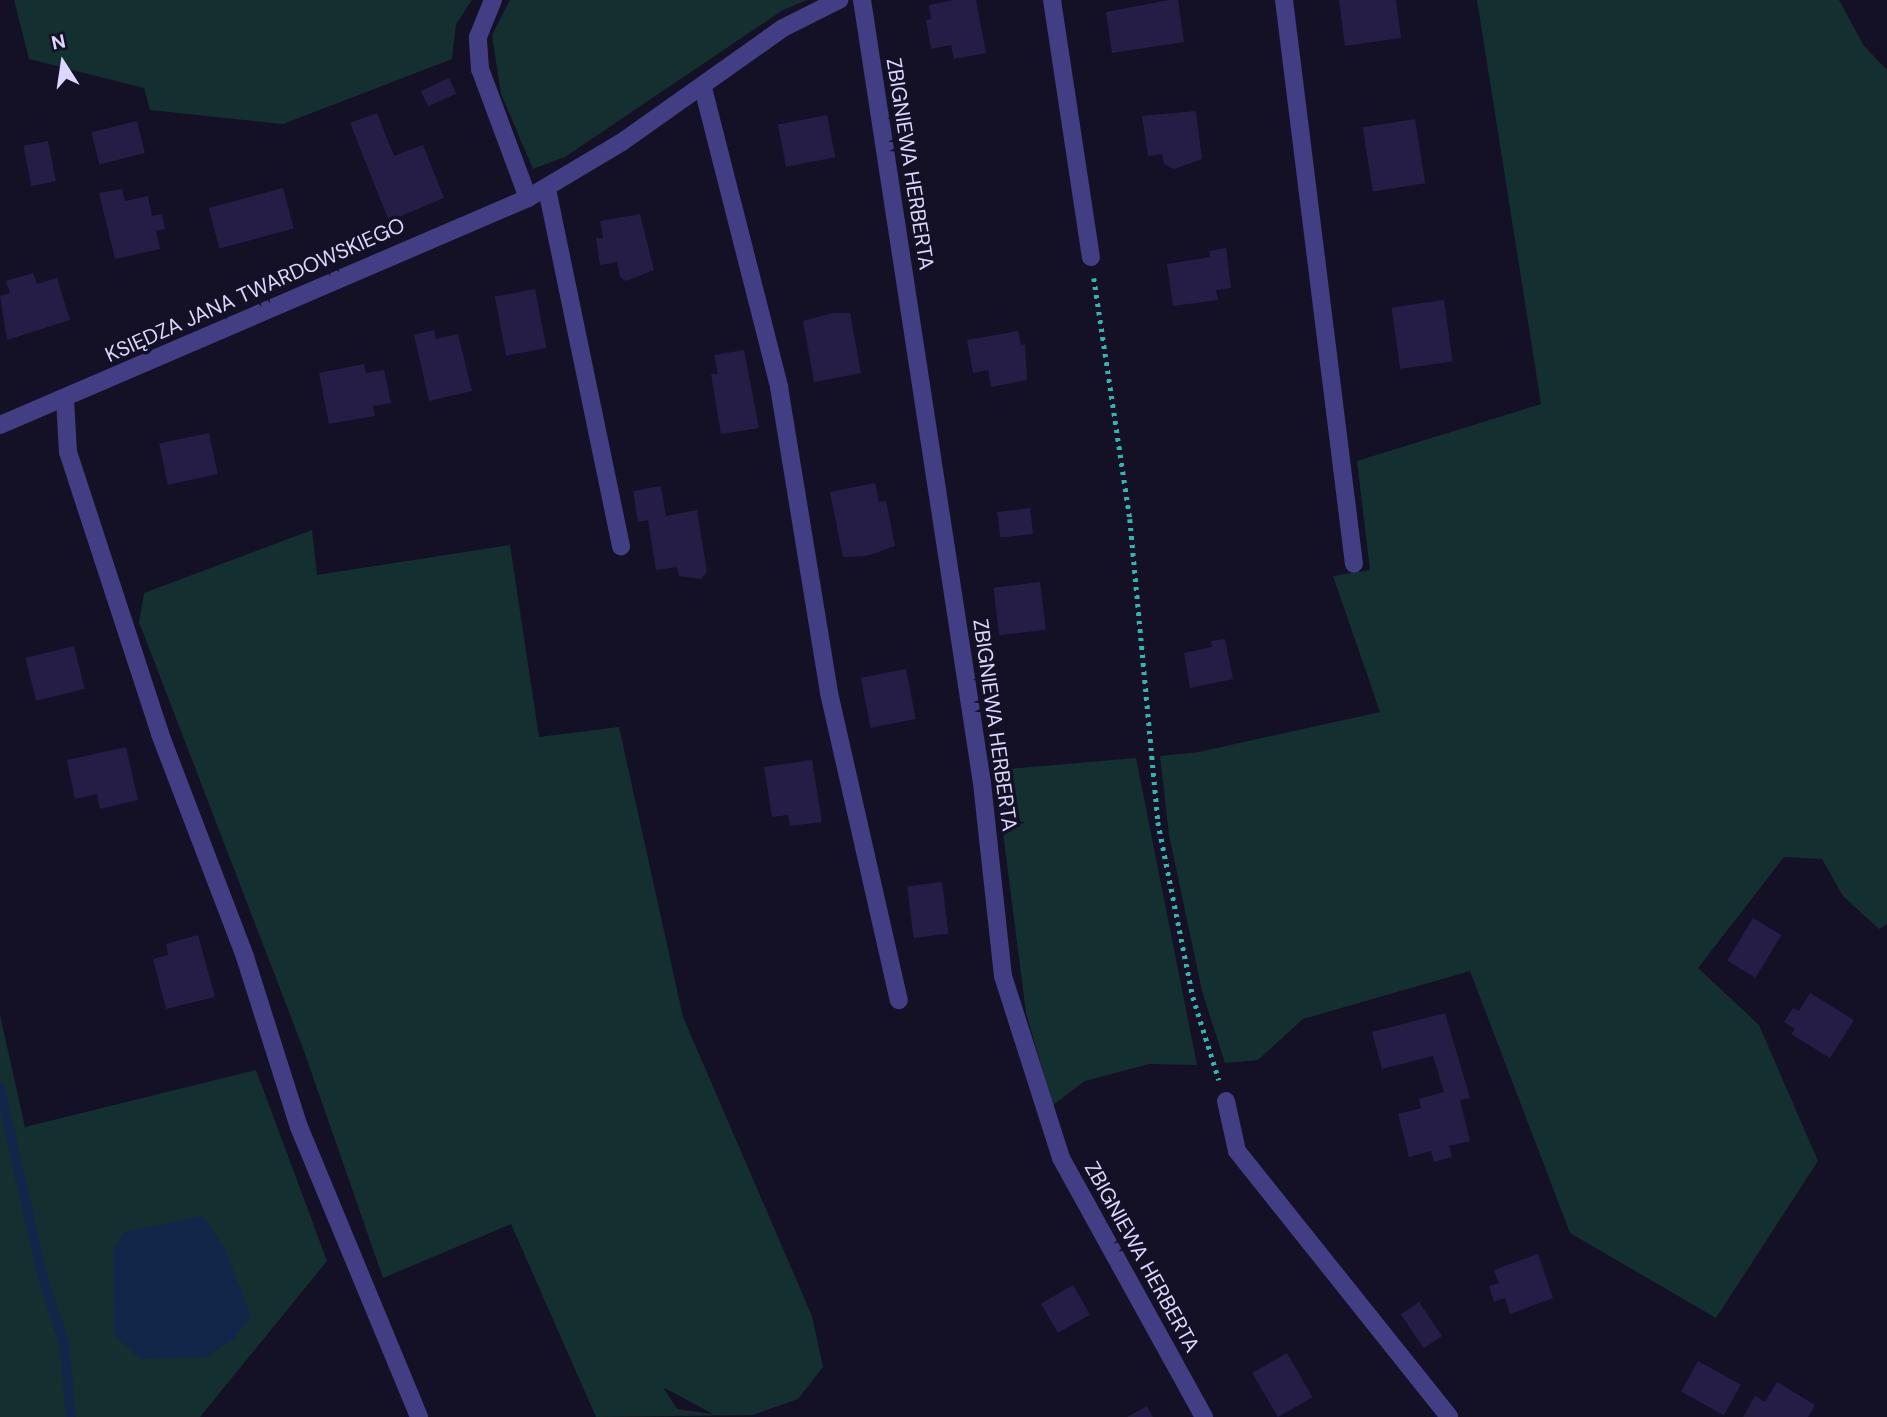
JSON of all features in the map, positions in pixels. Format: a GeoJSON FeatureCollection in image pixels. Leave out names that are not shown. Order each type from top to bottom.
{"type":"FeatureCollection","features":[{"type":"Feature","properties":{"kind":"street"},"geometry":{"type":"LineString","coordinates":[[492,0],[478,37],[480,69],[528,198]]}},
{"type":"Feature","properties":{"kind":"street","name":"KSIĘDZA JANA TWARDOWSKIEGO"},"geometry":{"type":"LineString","coordinates":[[0,425],[547,189],[703,88],[783,28],[839,0]]}},
{"type":"Feature","properties":{"kind":"street","name":"ZBIGNIEWA HERBERTA"},"geometry":{"type":"LineString","coordinates":[[862,0],[982,783],[1003,976],[1061,1158],[1204,1417]]}},
{"type":"Feature","properties":{"kind":"street"},"geometry":{"type":"LineString","coordinates":[[1052,0],[1091,257]]}},
{"type":"Feature","properties":{"kind":"street"},"geometry":{"type":"LineString","coordinates":[[1284,0],[1354,564]]}},
{"type":"Feature","properties":{"kind":"street"},"geometry":{"type":"LineString","coordinates":[[703,88],[779,387],[829,693],[899,1000]]}},
{"type":"Feature","properties":{"kind":"street"},"geometry":{"type":"LineString","coordinates":[[547,189],[621,546]]}},
{"type":"Feature","properties":{"kind":"street"},"geometry":{"type":"LineString","coordinates":[[65,399],[68,452],[160,734],[245,957],[299,1127],[419,1417]]}},
{"type":"Feature","properties":{"kind":"street"},"geometry":{"type":"LineString","coordinates":[[1226,1101],[1237,1151],[1449,1417]]}},
{"type":"Feature","properties":{"kind":"path"},"geometry":{"type":"LineString","coordinates":[[1091,257],[1130,519],[1158,822],[1193,997],[1226,1101]]}},
{"type":"Feature","properties":{"kind":"green space"},"geometry":{"type":"Polygon","coordinates":[[[14,0],[472,0],[456,24],[452,59],[283,124],[150,110],[144,88],[29,59],[14,0]]]}},
{"type":"Feature","properties":{"kind":"green space"},"geometry":{"type":"Polygon","coordinates":[[[510,0],[807,0],[783,10],[565,157],[533,169],[501,94],[492,35],[510,0]]]}},
{"type":"Feature","properties":{"kind":"green space"},"geometry":{"type":"Polygon","coordinates":[[[1477,0],[1839,0],[1864,46],[1887,70],[1887,924],[1879,929],[1843,896],[1822,859],[1784,857],[1698,968],[1759,1025],[1818,1161],[1716,1318],[1570,1233],[1470,971],[1303,1019],[1258,1060],[1225,1063],[1202,991],[1169,835],[1160,756],[1199,752],[1380,712],[1333,576],[1370,570],[1357,461],[1541,404],[1477,0]]]}},
{"type":"Feature","properties":{"kind":"green space"},"geometry":{"type":"Polygon","coordinates":[[[312,530],[317,575],[510,545],[539,737],[619,727],[683,1017],[812,1316],[823,1367],[798,1399],[753,1415],[596,1417],[511,1224],[383,1278],[304,1051],[139,622],[144,593],[312,530]],[[663,1387],[677,1409],[713,1414],[663,1387]]]}},
{"type":"Feature","properties":{"kind":"green space"},"geometry":{"type":"Polygon","coordinates":[[[1136,758],[1197,1065],[1149,1064],[1085,1081],[1053,1105],[1026,1013],[995,770],[1136,758]]]}},
{"type":"Feature","properties":{"kind":"green space"},"geometry":{"type":"Polygon","coordinates":[[[0,1015],[25,1127],[256,1070],[327,1261],[200,1417],[0,1417],[0,1015]]]}},
{"type":"Feature","properties":{"kind":"water"},"geometry":{"type":"Polygon","coordinates":[[[203,1216],[224,1247],[251,1316],[234,1339],[205,1357],[140,1359],[114,1334],[113,1250],[124,1232],[203,1216]]]}},
{"type":"Feature","properties":{"kind":"building"},"geometry":{"type":"Polygon","coordinates":[[[954,0],[976,0],[986,53],[954,59],[951,45],[931,49],[926,20],[931,19],[929,5],[954,0]]]}},
{"type":"Feature","properties":{"kind":"building"},"geometry":{"type":"Polygon","coordinates":[[[1178,0],[1184,42],[1112,53],[1106,12],[1178,0]]]}},
{"type":"Feature","properties":{"kind":"building"},"geometry":{"type":"Polygon","coordinates":[[[1339,0],[1396,0],[1401,38],[1345,46],[1339,0]]]}},
{"type":"Feature","properties":{"kind":"building"},"geometry":{"type":"Polygon","coordinates":[[[449,78],[456,93],[428,107],[421,91],[449,78]]]}},
{"type":"Feature","properties":{"kind":"building"},"geometry":{"type":"Polygon","coordinates":[[[1196,111],[1202,159],[1174,169],[1164,164],[1162,154],[1148,156],[1142,116],[1196,111]]]}},
{"type":"Feature","properties":{"kind":"building"},"geometry":{"type":"Polygon","coordinates":[[[377,113],[394,156],[423,145],[444,198],[389,221],[350,123],[377,113]]]}},
{"type":"Feature","properties":{"kind":"building"},"geometry":{"type":"Polygon","coordinates":[[[827,115],[835,157],[786,167],[778,125],[827,115]]]}},
{"type":"Feature","properties":{"kind":"building"},"geometry":{"type":"Polygon","coordinates":[[[1415,119],[1425,183],[1373,191],[1363,127],[1415,119]]]}},
{"type":"Feature","properties":{"kind":"building"},"geometry":{"type":"Polygon","coordinates":[[[137,121],[145,153],[99,164],[91,132],[137,121]]]}},
{"type":"Feature","properties":{"kind":"building"},"geometry":{"type":"Polygon","coordinates":[[[48,141],[56,181],[31,186],[23,146],[48,141]]]}},
{"type":"Feature","properties":{"kind":"building"},"geometry":{"type":"Polygon","coordinates":[[[283,188],[294,229],[219,248],[209,208],[283,188]]]}},
{"type":"Feature","properties":{"kind":"building"},"geometry":{"type":"Polygon","coordinates":[[[122,189],[125,201],[148,196],[152,216],[162,214],[165,229],[156,231],[160,249],[115,259],[99,193],[122,189]]]}},
{"type":"Feature","properties":{"kind":"building"},"geometry":{"type":"Polygon","coordinates":[[[640,214],[654,270],[626,281],[620,277],[617,262],[600,265],[596,238],[603,238],[600,221],[640,214]]]}},
{"type":"Feature","properties":{"kind":"building"},"geometry":{"type":"Polygon","coordinates":[[[1226,248],[1231,288],[1216,290],[1218,300],[1173,306],[1167,264],[1210,257],[1209,251],[1226,248]]]}},
{"type":"Feature","properties":{"kind":"building"},"geometry":{"type":"Polygon","coordinates":[[[33,273],[37,284],[57,278],[70,320],[7,340],[0,296],[10,293],[6,281],[33,273]]]}},
{"type":"Feature","properties":{"kind":"building"},"geometry":{"type":"Polygon","coordinates":[[[535,289],[546,348],[506,356],[495,297],[535,289]]]}},
{"type":"Feature","properties":{"kind":"building"},"geometry":{"type":"Polygon","coordinates":[[[1444,300],[1453,361],[1400,369],[1392,307],[1444,300]]]}},
{"type":"Feature","properties":{"kind":"building"},"geometry":{"type":"Polygon","coordinates":[[[833,313],[850,313],[861,373],[814,382],[803,321],[833,313]]]}},
{"type":"Feature","properties":{"kind":"building"},"geometry":{"type":"Polygon","coordinates":[[[434,330],[436,339],[458,334],[472,391],[429,401],[414,335],[434,330]]]}},
{"type":"Feature","properties":{"kind":"building"},"geometry":{"type":"Polygon","coordinates":[[[1018,331],[1021,345],[1025,344],[1027,380],[991,387],[988,370],[973,373],[967,340],[1018,331]]]}},
{"type":"Feature","properties":{"kind":"building"},"geometry":{"type":"Polygon","coordinates":[[[744,350],[759,428],[721,434],[711,374],[718,374],[714,355],[744,350]]]}},
{"type":"Feature","properties":{"kind":"building"},"geometry":{"type":"Polygon","coordinates":[[[364,364],[366,373],[384,370],[391,403],[373,406],[375,416],[329,424],[319,373],[364,364]]]}},
{"type":"Feature","properties":{"kind":"building"},"geometry":{"type":"Polygon","coordinates":[[[209,433],[218,474],[168,485],[159,444],[209,433]]]}},
{"type":"Feature","properties":{"kind":"building"},"geometry":{"type":"Polygon","coordinates":[[[875,483],[879,502],[886,501],[895,546],[867,556],[843,557],[830,492],[875,483]]]}},
{"type":"Feature","properties":{"kind":"building"},"geometry":{"type":"Polygon","coordinates":[[[661,486],[666,516],[697,510],[707,572],[701,579],[679,576],[677,567],[656,570],[648,520],[638,522],[633,491],[661,486]]]}},
{"type":"Feature","properties":{"kind":"building"},"geometry":{"type":"Polygon","coordinates":[[[1030,508],[1033,534],[1000,538],[997,512],[1030,508]]]}},
{"type":"Feature","properties":{"kind":"building"},"geometry":{"type":"Polygon","coordinates":[[[1040,582],[1046,630],[999,635],[993,588],[1040,582]]]}},
{"type":"Feature","properties":{"kind":"building"},"geometry":{"type":"Polygon","coordinates":[[[1225,639],[1233,679],[1190,688],[1184,653],[1212,647],[1211,641],[1225,639]]]}},
{"type":"Feature","properties":{"kind":"building"},"geometry":{"type":"Polygon","coordinates":[[[74,646],[85,689],[36,701],[25,658],[74,646]]]}},
{"type":"Feature","properties":{"kind":"building"},"geometry":{"type":"Polygon","coordinates":[[[906,669],[916,719],[871,728],[861,678],[906,669]]]}},
{"type":"Feature","properties":{"kind":"building"},"geometry":{"type":"Polygon","coordinates":[[[126,747],[138,800],[100,809],[97,794],[75,799],[67,760],[126,747]]]}},
{"type":"Feature","properties":{"kind":"building"},"geometry":{"type":"Polygon","coordinates":[[[812,760],[822,822],[790,826],[788,815],[772,817],[764,767],[812,760]]]}},
{"type":"Feature","properties":{"kind":"building"},"geometry":{"type":"Polygon","coordinates":[[[942,882],[948,934],[914,938],[907,886],[942,882]]]}},
{"type":"Feature","properties":{"kind":"building"},"geometry":{"type":"Polygon","coordinates":[[[1753,918],[1781,935],[1756,978],[1727,961],[1753,918]]]}},
{"type":"Feature","properties":{"kind":"building"},"geometry":{"type":"Polygon","coordinates":[[[198,935],[215,997],[166,1009],[153,959],[168,955],[166,944],[198,935]]]}},
{"type":"Feature","properties":{"kind":"building"},"geometry":{"type":"Polygon","coordinates":[[[1810,993],[1854,1020],[1830,1058],[1791,1034],[1795,1029],[1784,1022],[1793,1008],[1799,1011],[1810,993]]]}},
{"type":"Feature","properties":{"kind":"building"},"geometry":{"type":"Polygon","coordinates":[[[1445,1013],[1470,1098],[1460,1100],[1470,1141],[1449,1146],[1452,1157],[1434,1162],[1431,1151],[1409,1157],[1398,1114],[1421,1108],[1419,1099],[1444,1092],[1433,1056],[1382,1069],[1372,1032],[1445,1013]]]}},
{"type":"Feature","properties":{"kind":"building"},"geometry":{"type":"Polygon","coordinates":[[[1538,1254],[1553,1298],[1510,1314],[1505,1298],[1494,1302],[1489,1286],[1499,1283],[1494,1270],[1538,1254]]]}},
{"type":"Feature","properties":{"kind":"building"},"geometry":{"type":"Polygon","coordinates":[[[1073,1285],[1090,1314],[1058,1333],[1041,1304],[1073,1285]]]}},
{"type":"Feature","properties":{"kind":"building"},"geometry":{"type":"Polygon","coordinates":[[[1419,1302],[1442,1336],[1424,1348],[1401,1314],[1419,1302]]]}},
{"type":"Feature","properties":{"kind":"building"},"geometry":{"type":"Polygon","coordinates":[[[1287,1353],[1312,1397],[1278,1417],[1252,1373],[1287,1353]]]}},
{"type":"Feature","properties":{"kind":"building"},"geometry":{"type":"Polygon","coordinates":[[[1698,1361],[1741,1385],[1724,1415],[1681,1392],[1698,1361]]]}},
{"type":"Feature","properties":{"kind":"building"},"geometry":{"type":"Polygon","coordinates":[[[1777,1382],[1815,1405],[1808,1417],[1743,1417],[1755,1396],[1765,1402],[1777,1382]]]}},
{"type":"Feature","properties":{"kind":"building"},"geometry":{"type":"Polygon","coordinates":[[[1147,1406],[1153,1417],[1127,1417],[1147,1406]]]}},
{"type":"Feature","properties":{"kind":"waterway"},"geometry":{"type":"LineString","coordinates":[[0,1088],[42,1275],[64,1343],[71,1417]]}}]}
